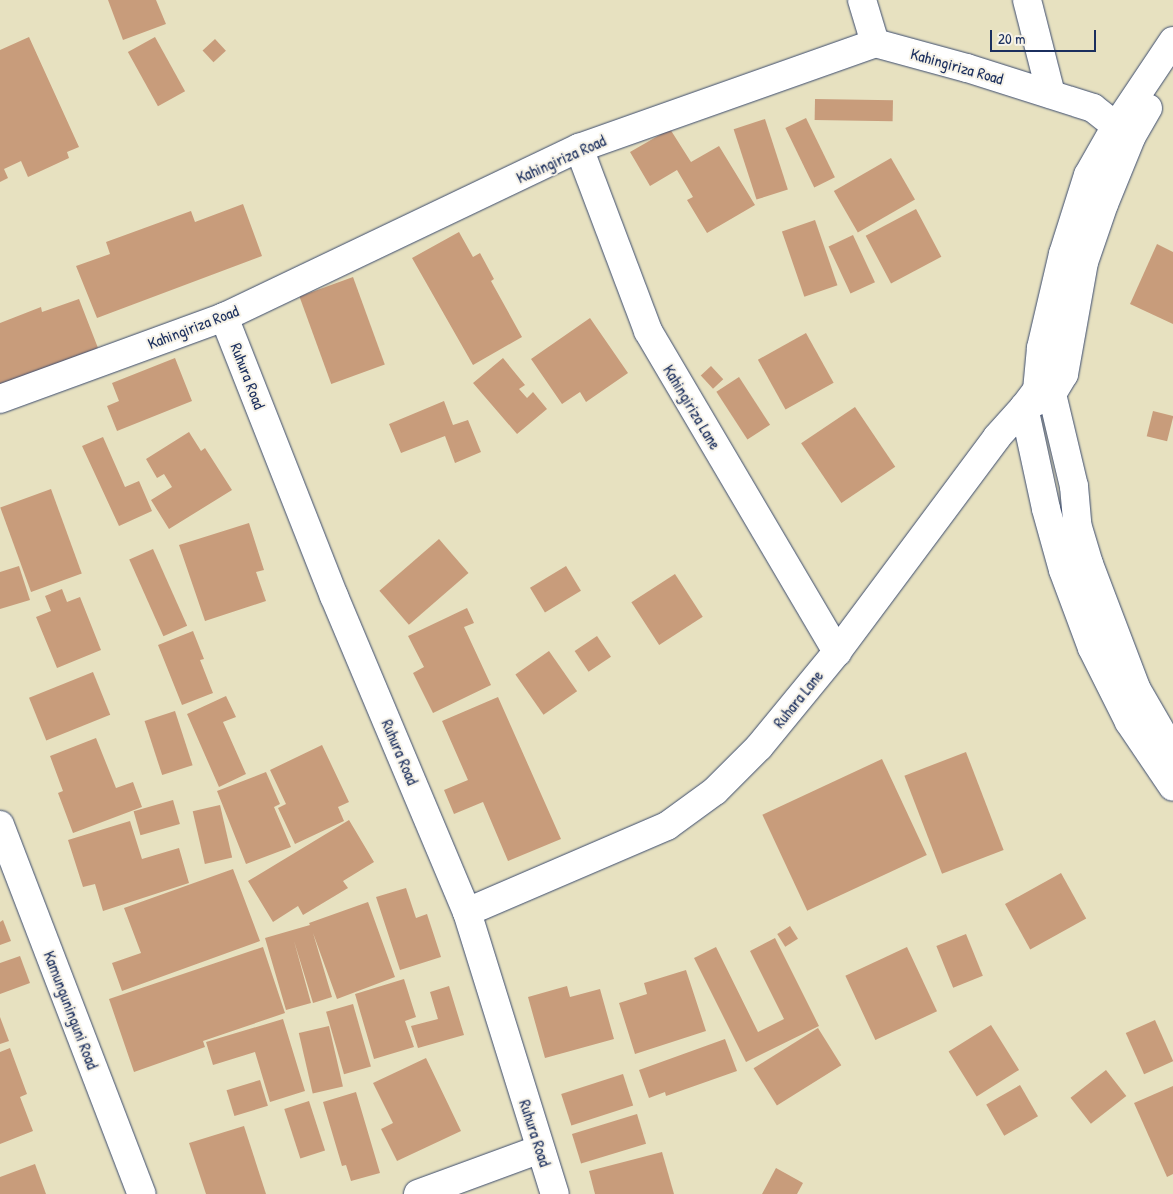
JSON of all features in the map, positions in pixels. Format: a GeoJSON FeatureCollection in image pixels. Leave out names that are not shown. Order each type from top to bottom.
{"type":"FeatureCollection","features":[{"type":"Feature","properties":{"kind":"street"},"geometry":{"type":"LineString","coordinates":[[862,0],[874,42]]}},
{"type":"Feature","properties":{"kind":"street"},"geometry":{"type":"LineString","coordinates":[[1027,0],[1051,94]]}},
{"type":"Feature","properties":{"kind":"street"},"geometry":{"type":"LineString","coordinates":[[1173,41],[1123,132],[1104,204],[1084,262],[1064,374],[1052,394],[1074,486],[1077,524],[1089,564],[1136,688],[1173,752]]}},
{"type":"Feature","properties":{"kind":"street","name":"Kahingiriza Road"},"geometry":{"type":"LineString","coordinates":[[0,399],[224,316],[579,148],[874,42],[1093,108],[1123,132]]}},
{"type":"Feature","properties":{"kind":"street"},"geometry":{"type":"LineString","coordinates":[[1173,75],[1151,105],[1123,132],[1088,175],[1066,245],[1041,348],[1037,390],[1024,407],[1046,510],[1063,570],[1092,648],[1130,722],[1173,788]]}},
{"type":"Feature","properties":{"kind":"street","name":"Kahingiriza Lane"},"geometry":{"type":"LineString","coordinates":[[579,148],[648,332],[837,652]]}},
{"type":"Feature","properties":{"kind":"street","name":"Ruhura Road"},"geometry":{"type":"LineString","coordinates":[[224,316],[334,596],[467,912],[555,1194]]}},
{"type":"Feature","properties":{"kind":"street","name":"Ruhara Lane"},"geometry":{"type":"LineString","coordinates":[[467,912],[667,826],[715,791],[759,747],[837,652],[997,437],[1024,407],[1052,394]]}},
{"type":"Feature","properties":{"kind":"street","name":"Kamunguninguni Road"},"geometry":{"type":"LineString","coordinates":[[0,826],[142,1194]]}},
{"type":"Feature","properties":{"kind":"street"},"geometry":{"type":"LineString","coordinates":[[418,1194],[540,1149]]}},
{"type":"Feature","properties":{"kind":"building"},"geometry":{"type":"Polygon","coordinates":[[[108,0],[156,0],[166,24],[123,40],[108,0]]]}},
{"type":"Feature","properties":{"kind":"building"},"geometry":{"type":"Polygon","coordinates":[[[29,37],[79,147],[67,152],[69,158],[28,177],[21,161],[4,169],[8,178],[0,182],[0,50],[29,37]]]}},
{"type":"Feature","properties":{"kind":"building"},"geometry":{"type":"Polygon","coordinates":[[[155,37],[185,91],[158,106],[128,52],[155,37]]]}},
{"type":"Feature","properties":{"kind":"building"},"geometry":{"type":"Polygon","coordinates":[[[215,39],[226,51],[213,62],[203,51],[215,39]]]}},
{"type":"Feature","properties":{"kind":"building"},"geometry":{"type":"Polygon","coordinates":[[[815,99],[893,100],[893,121],[815,120],[815,99]]]}},
{"type":"Feature","properties":{"kind":"building"},"geometry":{"type":"Polygon","coordinates":[[[806,118],[835,177],[814,187],[785,128],[806,118]]]}},
{"type":"Feature","properties":{"kind":"building"},"geometry":{"type":"Polygon","coordinates":[[[765,119],[788,189],[756,200],[734,129],[765,119]]]}},
{"type":"Feature","properties":{"kind":"building"},"geometry":{"type":"Polygon","coordinates":[[[670,129],[691,162],[719,146],[755,205],[707,233],[687,200],[693,197],[677,170],[650,186],[630,152],[670,129]]]}},
{"type":"Feature","properties":{"kind":"building"},"geometry":{"type":"Polygon","coordinates":[[[891,158],[915,200],[858,233],[834,191],[891,158]]]}},
{"type":"Feature","properties":{"kind":"building"},"geometry":{"type":"Polygon","coordinates":[[[243,204],[262,256],[97,318],[76,266],[110,254],[106,242],[191,211],[195,222],[243,204]]]}},
{"type":"Feature","properties":{"kind":"building"},"geometry":{"type":"Polygon","coordinates":[[[916,209],[941,257],[891,283],[866,236],[916,209]]]}},
{"type":"Feature","properties":{"kind":"building"},"geometry":{"type":"Polygon","coordinates":[[[815,220],[837,285],[804,297],[782,231],[815,220]]]}},
{"type":"Feature","properties":{"kind":"building"},"geometry":{"type":"Polygon","coordinates":[[[459,232],[473,257],[480,253],[494,279],[491,281],[522,337],[473,365],[412,258],[459,232]]]}},
{"type":"Feature","properties":{"kind":"building"},"geometry":{"type":"Polygon","coordinates":[[[853,235],[875,282],[851,294],[829,246],[853,235]]]}},
{"type":"Feature","properties":{"kind":"building"},"geometry":{"type":"Polygon","coordinates":[[[1157,244],[1173,252],[1173,324],[1130,304],[1157,244]]]}},
{"type":"Feature","properties":{"kind":"building"},"geometry":{"type":"Polygon","coordinates":[[[353,277],[385,364],[331,384],[299,296],[353,277]]]}},
{"type":"Feature","properties":{"kind":"building"},"geometry":{"type":"Polygon","coordinates":[[[79,299],[98,348],[0,385],[0,323],[41,307],[42,312],[79,299]]]}},
{"type":"Feature","properties":{"kind":"building"},"geometry":{"type":"Polygon","coordinates":[[[590,318],[628,373],[586,402],[580,392],[562,404],[531,359],[590,318]]]}},
{"type":"Feature","properties":{"kind":"building"},"geometry":{"type":"Polygon","coordinates":[[[806,333],[834,383],[786,410],[758,360],[806,333]]]}},
{"type":"Feature","properties":{"kind":"building"},"geometry":{"type":"Polygon","coordinates":[[[175,358],[192,401],[117,431],[107,406],[119,401],[112,383],[175,358]]]}},
{"type":"Feature","properties":{"kind":"building"},"geometry":{"type":"Polygon","coordinates":[[[503,358],[525,385],[519,389],[527,398],[533,392],[547,409],[517,434],[473,383],[503,358]]]}},
{"type":"Feature","properties":{"kind":"building"},"geometry":{"type":"Polygon","coordinates":[[[711,366],[723,379],[713,389],[701,376],[711,366]]]}},
{"type":"Feature","properties":{"kind":"building"},"geometry":{"type":"Polygon","coordinates":[[[739,377],[770,425],[747,440],[716,392],[739,377]]]}},
{"type":"Feature","properties":{"kind":"building"},"geometry":{"type":"Polygon","coordinates":[[[444,401],[453,425],[468,420],[481,452],[455,463],[445,436],[401,453],[389,424],[444,401]]]}},
{"type":"Feature","properties":{"kind":"building"},"geometry":{"type":"Polygon","coordinates":[[[855,407],[895,467],[841,503],[801,443],[855,407]]]}},
{"type":"Feature","properties":{"kind":"building"},"geometry":{"type":"Polygon","coordinates":[[[1153,411],[1173,416],[1167,441],[1147,436],[1153,411]]]}},
{"type":"Feature","properties":{"kind":"building"},"geometry":{"type":"Polygon","coordinates":[[[189,432],[201,451],[205,448],[232,490],[169,529],[151,500],[172,487],[164,474],[157,478],[146,459],[189,432]]]}},
{"type":"Feature","properties":{"kind":"building"},"geometry":{"type":"Polygon","coordinates":[[[103,437],[125,487],[139,481],[152,511],[119,526],[82,446],[103,437]]]}},
{"type":"Feature","properties":{"kind":"building"},"geometry":{"type":"Polygon","coordinates":[[[51,489],[82,574],[31,592],[0,507],[51,489]]]}},
{"type":"Feature","properties":{"kind":"building"},"geometry":{"type":"Polygon","coordinates":[[[249,523],[264,570],[256,572],[266,601],[205,621],[179,545],[249,523]]]}},
{"type":"Feature","properties":{"kind":"building"},"geometry":{"type":"Polygon","coordinates":[[[439,539],[469,573],[409,625],[379,591],[439,539]]]}},
{"type":"Feature","properties":{"kind":"building"},"geometry":{"type":"Polygon","coordinates":[[[153,549],[187,626],[163,636],[129,560],[153,549]]]}},
{"type":"Feature","properties":{"kind":"building"},"geometry":{"type":"Polygon","coordinates":[[[19,566],[30,600],[0,609],[0,572],[19,566]]]}},
{"type":"Feature","properties":{"kind":"building"},"geometry":{"type":"Polygon","coordinates":[[[566,566],[581,591],[545,612],[530,588],[566,566]]]}},
{"type":"Feature","properties":{"kind":"building"},"geometry":{"type":"Polygon","coordinates":[[[675,574],[703,617],[659,645],[631,602],[675,574]]]}},
{"type":"Feature","properties":{"kind":"building"},"geometry":{"type":"Polygon","coordinates":[[[62,589],[67,602],[80,597],[101,650],[57,668],[36,617],[51,611],[45,596],[62,589]]]}},
{"type":"Feature","properties":{"kind":"building"},"geometry":{"type":"Polygon","coordinates":[[[467,608],[474,623],[464,627],[491,685],[433,713],[413,673],[424,667],[408,636],[467,608]]]}},
{"type":"Feature","properties":{"kind":"building"},"geometry":{"type":"Polygon","coordinates":[[[193,631],[204,659],[200,660],[213,693],[182,705],[158,645],[193,631]]]}},
{"type":"Feature","properties":{"kind":"building"},"geometry":{"type":"Polygon","coordinates":[[[597,636],[611,657],[589,672],[575,651],[597,636]]]}},
{"type":"Feature","properties":{"kind":"building"},"geometry":{"type":"Polygon","coordinates":[[[549,651],[577,691],[544,715],[515,675],[549,651]]]}},
{"type":"Feature","properties":{"kind":"building"},"geometry":{"type":"Polygon","coordinates":[[[93,672],[110,715],[46,740],[29,698],[93,672]]]}},
{"type":"Feature","properties":{"kind":"building"},"geometry":{"type":"Polygon","coordinates":[[[226,696],[236,717],[223,722],[246,774],[219,787],[187,714],[226,696]]]}},
{"type":"Feature","properties":{"kind":"building"},"geometry":{"type":"Polygon","coordinates":[[[498,697],[561,839],[508,861],[483,802],[454,814],[444,790],[468,780],[442,721],[498,697]]]}},
{"type":"Feature","properties":{"kind":"building"},"geometry":{"type":"Polygon","coordinates":[[[175,711],[193,765],[162,775],[145,721],[175,711]]]}},
{"type":"Feature","properties":{"kind":"building"},"geometry":{"type":"Polygon","coordinates":[[[96,738],[116,788],[133,782],[142,807],[73,833],[58,793],[63,791],[50,756],[96,738]]]}},
{"type":"Feature","properties":{"kind":"building"},"geometry":{"type":"Polygon","coordinates":[[[322,745],[349,802],[338,807],[344,821],[295,844],[278,808],[286,804],[270,770],[322,745]]]}},
{"type":"Feature","properties":{"kind":"building"},"geometry":{"type":"Polygon","coordinates":[[[966,752],[1004,850],[942,874],[904,776],[966,752]]]}},
{"type":"Feature","properties":{"kind":"building"},"geometry":{"type":"Polygon","coordinates":[[[882,759],[927,855],[807,911],[762,815],[882,759]]]}},
{"type":"Feature","properties":{"kind":"building"},"geometry":{"type":"Polygon","coordinates":[[[266,772],[280,804],[274,807],[291,847],[246,864],[217,791],[266,772]]]}},
{"type":"Feature","properties":{"kind":"building"},"geometry":{"type":"Polygon","coordinates":[[[173,800],[180,824],[140,835],[134,811],[173,800]]]}},
{"type":"Feature","properties":{"kind":"building"},"geometry":{"type":"Polygon","coordinates":[[[220,805],[232,858],[205,864],[193,811],[220,805]]]}},
{"type":"Feature","properties":{"kind":"building"},"geometry":{"type":"Polygon","coordinates":[[[349,820],[374,862],[343,881],[348,888],[303,915],[298,906],[273,922],[248,881],[349,820]]]}},
{"type":"Feature","properties":{"kind":"building"},"geometry":{"type":"Polygon","coordinates":[[[130,821],[142,859],[179,848],[189,883],[103,911],[95,884],[83,887],[68,840],[130,821]]]}},
{"type":"Feature","properties":{"kind":"building"},"geometry":{"type":"Polygon","coordinates":[[[233,869],[260,941],[122,991],[112,963],[141,953],[124,908],[233,869]]]}},
{"type":"Feature","properties":{"kind":"building"},"geometry":{"type":"Polygon","coordinates":[[[1061,873],[1086,918],[1030,950],[1005,904],[1061,873]]]}},
{"type":"Feature","properties":{"kind":"building"},"geometry":{"type":"Polygon","coordinates":[[[406,888],[416,918],[427,914],[441,957],[400,970],[376,897],[406,888]]]}},
{"type":"Feature","properties":{"kind":"building"},"geometry":{"type":"Polygon","coordinates":[[[368,902],[395,977],[337,999],[313,933],[332,997],[313,1003],[294,941],[311,1003],[286,1010],[265,938],[310,925],[309,923],[368,902]]]}},
{"type":"Feature","properties":{"kind":"building"},"geometry":{"type":"Polygon","coordinates":[[[3,920],[11,941],[0,945],[0,922],[3,920]]]}},
{"type":"Feature","properties":{"kind":"building"},"geometry":{"type":"Polygon","coordinates":[[[790,926],[798,939],[785,947],[777,934],[790,926]]]}},
{"type":"Feature","properties":{"kind":"building"},"geometry":{"type":"Polygon","coordinates":[[[966,934],[983,976],[953,988],[936,946],[966,934]]]}},
{"type":"Feature","properties":{"kind":"building"},"geometry":{"type":"Polygon","coordinates":[[[775,938],[819,1026],[746,1062],[694,958],[716,947],[758,1032],[784,1019],[750,951],[775,938]]]}},
{"type":"Feature","properties":{"kind":"building"},"geometry":{"type":"Polygon","coordinates":[[[263,947],[285,1013],[203,1041],[205,1047],[134,1072],[109,999],[263,947]]]}},
{"type":"Feature","properties":{"kind":"building"},"geometry":{"type":"Polygon","coordinates":[[[907,947],[937,1011],[875,1040],[845,976],[907,947]]]}},
{"type":"Feature","properties":{"kind":"building"},"geometry":{"type":"Polygon","coordinates":[[[20,956],[30,983],[0,994],[0,963],[20,956]]]}},
{"type":"Feature","properties":{"kind":"building"},"geometry":{"type":"Polygon","coordinates":[[[686,970],[706,1031],[635,1054],[619,1003],[647,994],[644,983],[686,970]]]}},
{"type":"Feature","properties":{"kind":"building"},"geometry":{"type":"Polygon","coordinates":[[[404,979],[416,1017],[405,1021],[414,1047],[374,1059],[355,994],[404,979]]]}},
{"type":"Feature","properties":{"kind":"building"},"geometry":{"type":"Polygon","coordinates":[[[449,986],[464,1035],[418,1048],[411,1026],[438,1019],[430,992],[449,986]]]}},
{"type":"Feature","properties":{"kind":"building"},"geometry":{"type":"Polygon","coordinates":[[[567,986],[570,997],[600,989],[614,1039],[545,1058],[528,997],[567,986]]]}},
{"type":"Feature","properties":{"kind":"building"},"geometry":{"type":"Polygon","coordinates":[[[353,1004],[371,1066],[344,1074],[326,1012],[353,1004]]]}},
{"type":"Feature","properties":{"kind":"building"},"geometry":{"type":"Polygon","coordinates":[[[0,1017],[9,1041],[0,1044],[0,1017]]]}},
{"type":"Feature","properties":{"kind":"building"},"geometry":{"type":"Polygon","coordinates":[[[283,1019],[305,1091],[270,1102],[255,1052],[213,1065],[206,1042],[283,1019]]]}},
{"type":"Feature","properties":{"kind":"building"},"geometry":{"type":"Polygon","coordinates":[[[1155,1020],[1173,1061],[1144,1074],[1126,1033],[1155,1020]]]}},
{"type":"Feature","properties":{"kind":"building"},"geometry":{"type":"Polygon","coordinates":[[[991,1025],[1019,1070],[977,1096],[949,1051],[991,1025]]]}},
{"type":"Feature","properties":{"kind":"building"},"geometry":{"type":"Polygon","coordinates":[[[329,1026],[343,1086],[313,1093],[299,1033],[329,1026]]]}},
{"type":"Feature","properties":{"kind":"building"},"geometry":{"type":"Polygon","coordinates":[[[818,1028],[841,1065],[777,1106],[754,1068],[818,1028]]]}},
{"type":"Feature","properties":{"kind":"building"},"geometry":{"type":"Polygon","coordinates":[[[725,1039],[737,1071],[666,1096],[665,1092],[649,1098],[639,1070],[725,1039]]]}},
{"type":"Feature","properties":{"kind":"building"},"geometry":{"type":"Polygon","coordinates":[[[10,1048],[27,1094],[20,1097],[33,1131],[0,1144],[0,1052],[10,1048]]]}},
{"type":"Feature","properties":{"kind":"building"},"geometry":{"type":"Polygon","coordinates":[[[426,1058],[461,1131],[397,1161],[381,1129],[393,1123],[373,1083],[426,1058]]]}},
{"type":"Feature","properties":{"kind":"building"},"geometry":{"type":"Polygon","coordinates":[[[1106,1070],[1126,1096],[1091,1124],[1071,1098],[1106,1070]]]}},
{"type":"Feature","properties":{"kind":"building"},"geometry":{"type":"Polygon","coordinates":[[[623,1074],[633,1105],[571,1125],[561,1094],[623,1074]]]}},
{"type":"Feature","properties":{"kind":"building"},"geometry":{"type":"Polygon","coordinates":[[[260,1080],[268,1106],[234,1116],[227,1090],[260,1080]]]}},
{"type":"Feature","properties":{"kind":"building"},"geometry":{"type":"Polygon","coordinates":[[[1020,1085],[1038,1116],[1004,1136],[986,1104],[1020,1085]]]}},
{"type":"Feature","properties":{"kind":"building"},"geometry":{"type":"Polygon","coordinates":[[[1173,1086],[1173,1174],[1167,1177],[1134,1103],[1173,1086]]]}},
{"type":"Feature","properties":{"kind":"building"},"geometry":{"type":"Polygon","coordinates":[[[356,1092],[380,1173],[351,1181],[346,1165],[342,1166],[323,1102],[356,1092]]]}},
{"type":"Feature","properties":{"kind":"building"},"geometry":{"type":"Polygon","coordinates":[[[309,1101],[325,1150],[300,1158],[284,1109],[309,1101]]]}},
{"type":"Feature","properties":{"kind":"building"},"geometry":{"type":"Polygon","coordinates":[[[637,1114],[646,1144],[581,1164],[572,1134],[637,1114]]]}},
{"type":"Feature","properties":{"kind":"building"},"geometry":{"type":"Polygon","coordinates":[[[244,1126],[266,1194],[206,1194],[189,1143],[244,1126]]]}},
{"type":"Feature","properties":{"kind":"building"},"geometry":{"type":"Polygon","coordinates":[[[662,1152],[674,1194],[595,1194],[589,1171],[662,1152]]]}},
{"type":"Feature","properties":{"kind":"building"},"geometry":{"type":"Polygon","coordinates":[[[35,1164],[46,1194],[0,1194],[0,1177],[35,1164]]]}},
{"type":"Feature","properties":{"kind":"building"},"geometry":{"type":"Polygon","coordinates":[[[776,1168],[803,1183],[797,1194],[762,1194],[776,1168]]]}}]}
